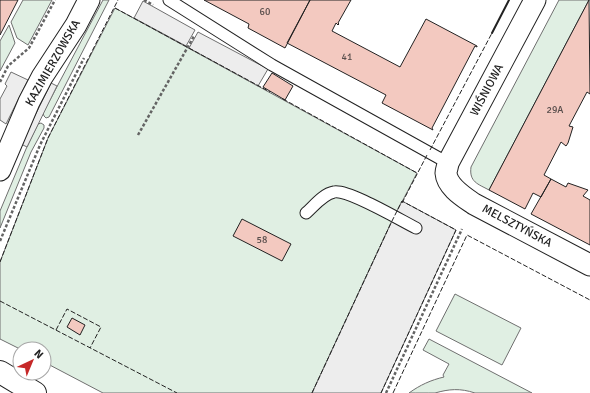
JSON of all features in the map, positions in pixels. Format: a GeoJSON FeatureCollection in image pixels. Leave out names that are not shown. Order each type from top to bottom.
{"type":"FeatureCollection","features":[{"type":"Feature","properties":{"kind":"street","name":"KAZIMIERZOWSKA"},"geometry":{"type":"LineString","coordinates":[[0,170],[29,102],[42,77],[76,26],[89,0]]}},
{"type":"Feature","properties":{"kind":"street","name":"WIŚNIOWA"},"geometry":{"type":"LineString","coordinates":[[449,172],[534,0]]}},
{"type":"Feature","properties":{"kind":"street","name":"MELSZTYŃSKA"},"geometry":{"type":"LineString","coordinates":[[449,172],[460,195],[474,204],[590,265]]}},
{"type":"Feature","properties":{"kind":"street"},"geometry":{"type":"LineString","coordinates":[[0,372],[35,393]]}},
{"type":"Feature","properties":{"kind":"lane"},"geometry":{"type":"LineString","coordinates":[[169,0],[272,65],[449,172]]}},
{"type":"Feature","properties":{"kind":"lane"},"geometry":{"type":"LineString","coordinates":[[306,213],[327,195],[334,192],[350,195],[416,228]]}},
{"type":"Feature","properties":{"kind":"path"},"geometry":{"type":"LineString","coordinates":[[0,82],[8,66],[29,48],[55,0]]}},
{"type":"Feature","properties":{"kind":"path"},"geometry":{"type":"LineString","coordinates":[[138,135],[194,35]]}},
{"type":"Feature","properties":{"kind":"path"},"geometry":{"type":"LineString","coordinates":[[0,241],[40,145],[85,55]]}},
{"type":"Feature","properties":{"kind":"path"},"geometry":{"type":"LineString","coordinates":[[386,393],[462,229]]}},
{"type":"Feature","properties":{"kind":"green space"},"geometry":{"type":"Polygon","coordinates":[[[23,0],[52,0],[28,45],[17,38],[11,22],[23,0]]]}},
{"type":"Feature","properties":{"kind":"green space"},"geometry":{"type":"Polygon","coordinates":[[[103,0],[109,0],[49,117],[46,118],[43,113],[103,0]]]}},
{"type":"Feature","properties":{"kind":"green space"},"geometry":{"type":"Polygon","coordinates":[[[559,0],[589,0],[489,190],[475,182],[471,176],[471,167],[559,0]]]}},
{"type":"Feature","properties":{"kind":"green space"},"geometry":{"type":"Polygon","coordinates":[[[115,8],[417,173],[391,223],[312,393],[103,393],[52,366],[52,341],[12,341],[12,345],[0,339],[0,262],[48,138],[115,8]]]}},
{"type":"Feature","properties":{"kind":"green space"},"geometry":{"type":"Polygon","coordinates":[[[9,25],[15,43],[0,71],[0,41],[9,25]]]}},
{"type":"Feature","properties":{"kind":"green space"},"geometry":{"type":"Polygon","coordinates":[[[41,123],[44,125],[44,128],[31,152],[0,228],[0,211],[26,149],[38,124],[41,123]]]}},
{"type":"Feature","properties":{"kind":"green space"},"geometry":{"type":"Polygon","coordinates":[[[455,294],[521,328],[502,365],[436,331],[455,294]]]}},
{"type":"Feature","properties":{"kind":"green space"},"geometry":{"type":"Polygon","coordinates":[[[429,339],[532,393],[475,393],[464,390],[455,390],[435,393],[409,393],[426,383],[444,377],[443,375],[449,364],[423,350],[429,339]]]}},
{"type":"Feature","properties":{"kind":"shaded area"},"geometry":{"type":"Polygon","coordinates":[[[143,1],[195,30],[186,46],[134,18],[143,1]]]}},
{"type":"Feature","properties":{"kind":"shaded area"},"geometry":{"type":"Polygon","coordinates":[[[198,32],[268,69],[258,86],[189,48],[198,32]]]}},
{"type":"Feature","properties":{"kind":"shaded area"},"geometry":{"type":"Polygon","coordinates":[[[11,72],[28,80],[6,124],[0,120],[0,99],[7,86],[5,84],[11,72]]]}},
{"type":"Feature","properties":{"kind":"shaded area"},"geometry":{"type":"Polygon","coordinates":[[[51,83],[57,86],[27,147],[21,144],[51,83]]]}},
{"type":"Feature","properties":{"kind":"shaded area"},"geometry":{"type":"Polygon","coordinates":[[[402,201],[456,230],[381,393],[312,393],[391,223],[402,201]]]}},
{"type":"Feature","properties":{"kind":"building"},"geometry":{"type":"Polygon","coordinates":[[[0,0],[18,0],[0,35],[0,0]]]}},
{"type":"Feature","properties":{"kind":"building"},"geometry":{"type":"Polygon","coordinates":[[[204,0],[310,0],[285,48],[248,28],[249,24],[204,0]]]}},
{"type":"Feature","properties":{"kind":"building"},"geometry":{"type":"Polygon","coordinates":[[[310,0],[351,0],[338,23],[339,24],[338,25],[336,23],[332,31],[400,67],[426,19],[477,46],[475,46],[432,128],[433,130],[382,103],[386,95],[287,43],[310,0]]]}},
{"type":"Feature","properties":{"kind":"building"},"geometry":{"type":"Polygon","coordinates":[[[589,0],[590,94],[587,92],[569,126],[573,127],[568,143],[566,146],[561,142],[544,175],[551,179],[541,197],[533,193],[525,209],[489,190],[589,0]]]}},
{"type":"Feature","properties":{"kind":"building"},"geometry":{"type":"Polygon","coordinates":[[[272,73],[293,86],[285,100],[263,87],[272,73]]]}},
{"type":"Feature","properties":{"kind":"building"},"geometry":{"type":"Polygon","coordinates":[[[551,179],[566,187],[568,183],[588,190],[583,196],[590,200],[590,245],[531,214],[551,179]]]}},
{"type":"Feature","properties":{"kind":"building"},"geometry":{"type":"Polygon","coordinates":[[[242,219],[291,244],[282,261],[233,236],[242,219]]]}},
{"type":"Feature","properties":{"kind":"building"},"geometry":{"type":"Polygon","coordinates":[[[72,318],[85,325],[80,335],[67,327],[72,318]]]}},
{"type":"Feature","properties":{"kind":"fence"},"geometry":{"type":"LineString","coordinates":[[0,262],[48,138],[118,0]]}},
{"type":"Feature","properties":{"kind":"fence"},"geometry":{"type":"LineString","coordinates":[[115,8],[270,92]]}},
{"type":"Feature","properties":{"kind":"fence"},"geometry":{"type":"LineString","coordinates":[[430,150],[492,33]]}},
{"type":"Feature","properties":{"kind":"fence"},"geometry":{"type":"LineString","coordinates":[[283,99],[417,173]]}},
{"type":"Feature","properties":{"kind":"fence"},"geometry":{"type":"LineString","coordinates":[[402,203],[427,155]]}},
{"type":"Feature","properties":{"kind":"fence"},"geometry":{"type":"LineString","coordinates":[[312,393],[402,201],[456,230],[381,393]]}},
{"type":"Feature","properties":{"kind":"fence"},"geometry":{"type":"LineString","coordinates":[[393,393],[467,235],[590,300]]}},
{"type":"Feature","properties":{"kind":"fence"},"geometry":{"type":"LineString","coordinates":[[0,301],[177,393]]}},
{"type":"Feature","properties":{"kind":"fence"},"geometry":{"type":"LineString","coordinates":[[56,330],[67,309],[101,327],[90,348]]}},
{"type":"Feature","properties":{"kind":"wall"},"geometry":{"type":"LineString","coordinates":[[492,33],[509,0]]}}]}
